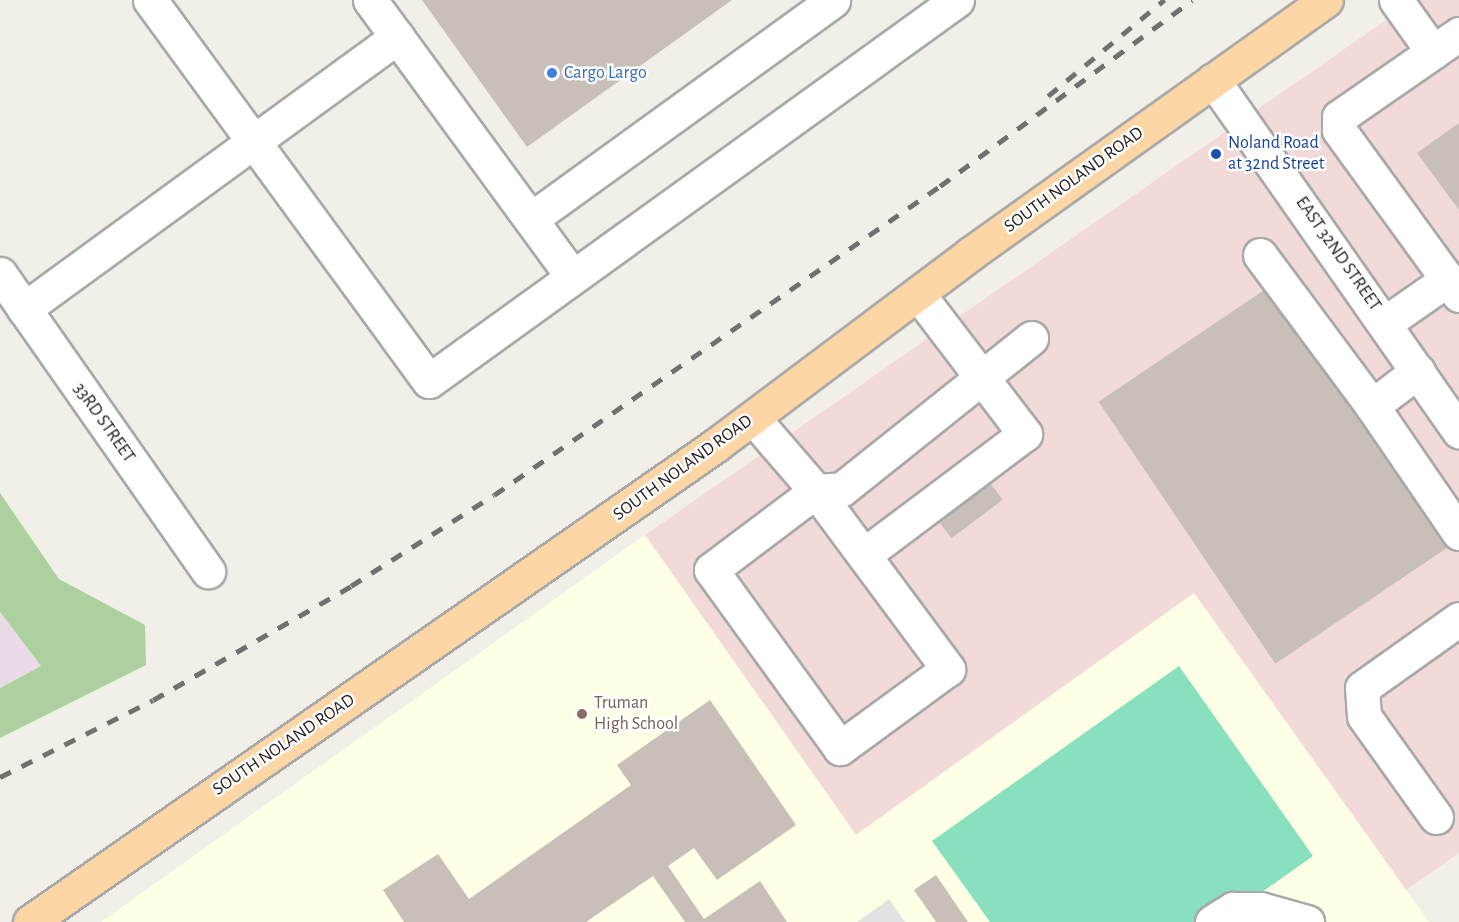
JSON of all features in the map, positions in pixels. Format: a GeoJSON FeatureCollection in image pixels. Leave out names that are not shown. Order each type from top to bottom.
{"type":"FeatureCollection","features":[{"type":"Feature","properties":{"kind":"main road","name":"SOUTH NOLAND ROAD"},"geometry":{"type":"LineString","coordinates":[[30,922],[753,418],[918,294],[1326,0]]}},
{"type":"Feature","properties":{"kind":"street"},"geometry":{"type":"LineString","coordinates":[[150,0],[429,381],[957,0]]}},
{"type":"Feature","properties":{"kind":"street"},"geometry":{"type":"LineString","coordinates":[[370,0],[573,277]]}},
{"type":"Feature","properties":{"kind":"street"},"geometry":{"type":"LineString","coordinates":[[531,219],[833,0]]}},
{"type":"Feature","properties":{"kind":"street"},"geometry":{"type":"LineString","coordinates":[[1396,0],[1432,52]]}},
{"type":"Feature","properties":{"kind":"street"},"geometry":{"type":"LineString","coordinates":[[1385,323],[1453,287],[1339,130],[1339,117],[1459,34]]}},
{"type":"Feature","properties":{"kind":"street"},"geometry":{"type":"LineString","coordinates":[[24,309],[398,37]]}},
{"type":"Feature","properties":{"kind":"street","name":"EAST 32ND STREET"},"geometry":{"type":"LineString","coordinates":[[1213,80],[1459,431]]}},
{"type":"Feature","properties":{"kind":"street"},"geometry":{"type":"LineString","coordinates":[[1260,255],[1372,406],[1459,533]]}},
{"type":"Feature","properties":{"kind":"street","name":"33RD STREET"},"geometry":{"type":"LineString","coordinates":[[0,274],[208,571]]}},
{"type":"Feature","properties":{"kind":"street"},"geometry":{"type":"LineString","coordinates":[[865,554],[1025,434],[918,294]]}},
{"type":"Feature","properties":{"kind":"street"},"geometry":{"type":"LineString","coordinates":[[753,418],[816,491],[865,554],[948,669],[840,748],[711,570],[816,491],[842,489],[1031,338]]}},
{"type":"Feature","properties":{"kind":"street"},"geometry":{"type":"LineString","coordinates":[[1372,406],[1418,371]]}},
{"type":"Feature","properties":{"kind":"street"},"geometry":{"type":"LineString","coordinates":[[1436,817],[1364,716],[1362,688],[1459,619]]}},
{"type":"Feature","properties":{"kind":"street"},"geometry":{"type":"LineString","coordinates":[[1212,922],[1233,909],[1307,922]]}},
{"type":"Feature","properties":{"kind":"shaded area"},"geometry":{"type":"Polygon","coordinates":[[[1415,0],[1459,0],[1459,853],[1406,890],[1194,593],[856,835],[645,535],[1415,0]]]}},
{"type":"Feature","properties":{"kind":"shaded area","name":"Truman High School"},"geometry":{"type":"Polygon","coordinates":[[[645,535],[856,835],[1194,593],[1429,922],[101,922],[645,535]]]}},
{"type":"Feature","properties":{"kind":"shaded area"},"geometry":{"type":"Polygon","coordinates":[[[0,612],[41,666],[0,688],[0,612]]]}},
{"type":"Feature","properties":{"kind":"shaded area"},"geometry":{"type":"Polygon","coordinates":[[[889,899],[905,922],[857,922],[889,899]]]}},
{"type":"Feature","properties":{"kind":"green space"},"geometry":{"type":"Polygon","coordinates":[[[0,493],[59,579],[145,625],[146,665],[0,738],[0,688],[41,666],[0,612],[0,493]]]}},
{"type":"Feature","properties":{"kind":"green space"},"geometry":{"type":"Polygon","coordinates":[[[1179,666],[1313,856],[1220,922],[990,922],[932,841],[1179,666]]]}},
{"type":"Feature","properties":{"kind":"building","name":"Cargo Largo"},"geometry":{"type":"Polygon","coordinates":[[[422,0],[732,0],[527,147],[422,0]]]}},
{"type":"Feature","properties":{"kind":"building"},"geometry":{"type":"Polygon","coordinates":[[[1459,123],[1459,210],[1417,153],[1459,123]]]}},
{"type":"Feature","properties":{"kind":"building"},"geometry":{"type":"Polygon","coordinates":[[[1276,282],[1453,544],[1275,664],[1099,402],[1276,282]]]}},
{"type":"Feature","properties":{"kind":"building"},"geometry":{"type":"Polygon","coordinates":[[[987,479],[1003,500],[952,538],[936,518],[987,479]]]}},
{"type":"Feature","properties":{"kind":"building","name":"Truman High School"},"geometry":{"type":"Polygon","coordinates":[[[710,700],[796,825],[717,880],[694,848],[668,866],[704,919],[760,881],[787,922],[685,922],[653,876],[586,922],[404,922],[383,890],[438,854],[469,899],[631,785],[617,765],[710,700]]]}},
{"type":"Feature","properties":{"kind":"building"},"geometry":{"type":"Polygon","coordinates":[[[936,875],[968,922],[936,922],[914,890],[936,875]]]}},
{"type":"Feature","properties":{"kind":"railway"},"geometry":{"type":"LineString","coordinates":[[1048,96],[1164,0]]}},
{"type":"Feature","properties":{"kind":"railway"},"geometry":{"type":"LineString","coordinates":[[0,777],[153,700],[351,586],[494,495],[940,186],[1192,0]]}},
{"type":"Feature","properties":{"kind":"place","name":"Cargo Largo"},"geometry":{"type":"Point","coordinates":[552,73]}},
{"type":"Feature","properties":{"kind":"place","name":"Noland Road at 32nd Street"},"geometry":{"type":"Point","coordinates":[1216,154]}},
{"type":"Feature","properties":{"kind":"place","name":"Truman High School"},"geometry":{"type":"Point","coordinates":[582,714]}}]}
